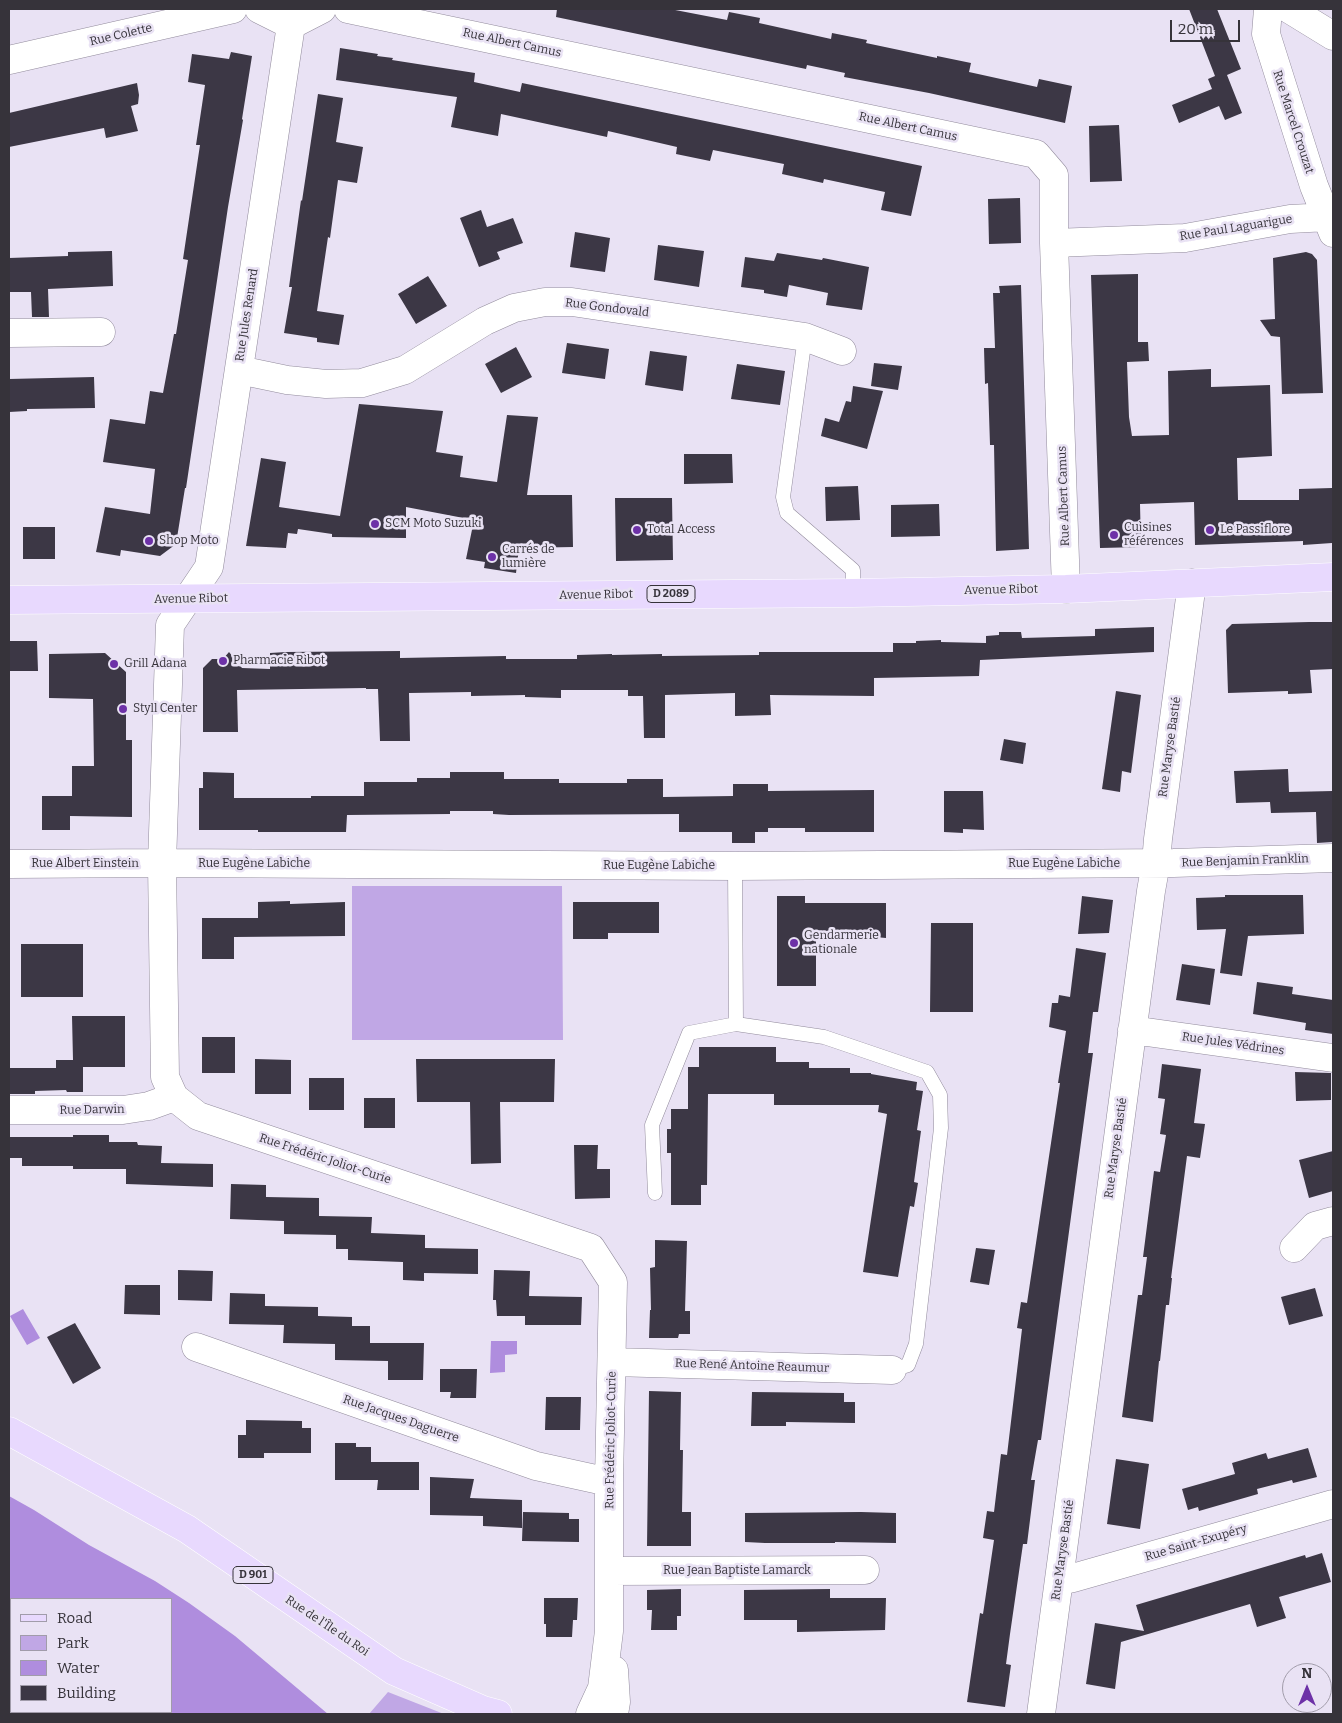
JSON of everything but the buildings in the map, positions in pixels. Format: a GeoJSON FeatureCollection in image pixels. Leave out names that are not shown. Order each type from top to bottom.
{"type":"FeatureCollection","features":[{"type":"Feature","properties":{"kind":"main road","name":"Avenue Ribot"},"geometry":{"type":"LineString","coordinates":[[9,600],[853,593],[1066,589],[1333,576]]}},
{"type":"Feature","properties":{"kind":"main road","name":"Rue de l'Île du Roi"},"geometry":{"type":"LineString","coordinates":[[9,1432],[187,1529],[394,1671],[483,1710],[498,1714]]}},
{"type":"Feature","properties":{"kind":"street","name":"Rue Colette"},"geometry":{"type":"LineString","coordinates":[[9,60],[233,9]]}},
{"type":"Feature","properties":{"kind":"street"},"geometry":{"type":"LineString","coordinates":[[259,9],[291,25],[322,9]]}},
{"type":"Feature","properties":{"kind":"street","name":"Rue Albert Camus"},"geometry":{"type":"LineString","coordinates":[[348,9],[1036,154],[1054,175],[1054,243],[1066,589]]}},
{"type":"Feature","properties":{"kind":"street","name":"Rue Marcel Crouzat"},"geometry":{"type":"LineString","coordinates":[[1268,9],[1266,34],[1314,186],[1331,223]]}},
{"type":"Feature","properties":{"kind":"street"},"geometry":{"type":"LineString","coordinates":[[1290,9],[1333,36]]}},
{"type":"Feature","properties":{"kind":"street","name":"Rue Jules Renard"},"geometry":{"type":"LineString","coordinates":[[188,599],[209,567],[291,25]]}},
{"type":"Feature","properties":{"kind":"street","name":"Rue Paul Laguarigue"},"geometry":{"type":"LineString","coordinates":[[1054,243],[1185,238],[1290,219],[1331,223]]}},
{"type":"Feature","properties":{"kind":"street","name":"Rue Gondovald"},"geometry":{"type":"LineString","coordinates":[[239,370],[287,380],[326,384],[362,383],[405,370],[485,321],[506,311],[545,302],[572,302],[805,337],[842,351]]}},
{"type":"Feature","properties":{"kind":"street"},"geometry":{"type":"LineString","coordinates":[[9,333],[101,332]]}},
{"type":"Feature","properties":{"kind":"street","name":"Rue Maryse Bastié"},"geometry":{"type":"LineString","coordinates":[[1041,1714],[1192,583]]}},
{"type":"Feature","properties":{"kind":"street"},"geometry":{"type":"LineString","coordinates":[[174,1097],[165,1077],[162,863],[170,625],[188,599]]}},
{"type":"Feature","properties":{"kind":"street","name":"Rue Benjamin Franklin"},"geometry":{"type":"LineString","coordinates":[[1156,863],[1333,858]]}},
{"type":"Feature","properties":{"kind":"street","name":"Rue Eugène Labiche"},"geometry":{"type":"LineString","coordinates":[[162,863],[736,866],[1156,863]]}},
{"type":"Feature","properties":{"kind":"street","name":"Rue Albert Einstein"},"geometry":{"type":"LineString","coordinates":[[9,864],[162,863]]}},
{"type":"Feature","properties":{"kind":"street","name":"Rue Jules Védrines"},"geometry":{"type":"LineString","coordinates":[[1132,1030],[1333,1058]]}},
{"type":"Feature","properties":{"kind":"street","name":"Rue Darwin"},"geometry":{"type":"LineString","coordinates":[[9,1110],[123,1110],[149,1106],[174,1097]]}},
{"type":"Feature","properties":{"kind":"street","name":"Rue Frédéric Joliot-Curie"},"geometry":{"type":"LineString","coordinates":[[174,1097],[198,1116],[591,1248],[613,1282],[609,1482],[609,1631],[602,1688],[590,1714]]}},
{"type":"Feature","properties":{"kind":"street"},"geometry":{"type":"LineString","coordinates":[[1294,1248],[1315,1226],[1333,1221]]}},
{"type":"Feature","properties":{"kind":"street","name":"Rue Jacques Daguerre"},"geometry":{"type":"LineString","coordinates":[[196,1347],[536,1466],[609,1482]]}},
{"type":"Feature","properties":{"kind":"street","name":"Rue René Antoine Reaumur"},"geometry":{"type":"LineString","coordinates":[[612,1362],[892,1370]]}},
{"type":"Feature","properties":{"kind":"street","name":"Rue Saint-Exupéry"},"geometry":{"type":"LineString","coordinates":[[1059,1581],[1333,1504]]}},
{"type":"Feature","properties":{"kind":"street","name":"Rue Jean Baptiste Lamarck"},"geometry":{"type":"LineString","coordinates":[[609,1571],[864,1570]]}},
{"type":"Feature","properties":{"kind":"street","name":"Rue Frédéric Joliot-Curie"},"geometry":{"type":"LineString","coordinates":[[609,1631],[616,1683],[614,1714]]}},
{"type":"Feature","properties":{"kind":"lane"},"geometry":{"type":"LineString","coordinates":[[805,337],[783,497],[787,513],[853,570],[853,593]]}},
{"type":"Feature","properties":{"kind":"lane"},"geometry":{"type":"LineString","coordinates":[[736,866],[736,1024]]}},
{"type":"Feature","properties":{"kind":"lane"},"geometry":{"type":"LineString","coordinates":[[655,1192],[652,1125],[689,1033],[736,1024],[824,1038],[927,1072],[940,1095],[941,1128],[916,1344],[908,1365],[892,1370]]}},
{"type":"Feature","properties":{"kind":"green space"},"geometry":{"type":"Polygon","coordinates":[[[352,886],[562,886],[563,1040],[352,1040],[352,886]]]}},
{"type":"Feature","properties":{"kind":"green space"},"geometry":{"type":"Polygon","coordinates":[[[9,1642],[10,1713],[124,1714],[9,1714],[9,1642]]]}},
{"type":"Feature","properties":{"kind":"green space"},"geometry":{"type":"Polygon","coordinates":[[[388,1692],[444,1714],[369,1714],[388,1692]]]}},
{"type":"Feature","properties":{"kind":"water"},"geometry":{"type":"Polygon","coordinates":[[[23,1309],[40,1338],[27,1345],[10,1316],[23,1309]]]}},
{"type":"Feature","properties":{"kind":"water"},"geometry":{"type":"Polygon","coordinates":[[[491,1341],[517,1341],[517,1354],[505,1355],[505,1372],[490,1373],[491,1341]]]}},
{"type":"Feature","properties":{"kind":"water"},"geometry":{"type":"Polygon","coordinates":[[[9,1496],[89,1545],[155,1581],[189,1603],[235,1636],[328,1714],[124,1714],[172,1713],[172,1598],[10,1598],[9,1642],[9,1496]]]}},
{"type":"Feature","properties":{"kind":"place","name":"SCM Moto Suzuki"},"geometry":{"type":"Point","coordinates":[375,524]}},
{"type":"Feature","properties":{"kind":"place","name":"Total Access"},"geometry":{"type":"Point","coordinates":[637,530]}},
{"type":"Feature","properties":{"kind":"place","name":"Le Passiflore"},"geometry":{"type":"Point","coordinates":[1210,530]}},
{"type":"Feature","properties":{"kind":"place","name":"Cuisines références"},"geometry":{"type":"Point","coordinates":[1114,535]}},
{"type":"Feature","properties":{"kind":"place","name":"Shop Moto"},"geometry":{"type":"Point","coordinates":[149,541]}},
{"type":"Feature","properties":{"kind":"place","name":"Carrés de lumière"},"geometry":{"type":"Point","coordinates":[492,557]}},
{"type":"Feature","properties":{"kind":"place","name":"Pharmacie Ribot"},"geometry":{"type":"Point","coordinates":[223,661]}},
{"type":"Feature","properties":{"kind":"place","name":"Grill Adana"},"geometry":{"type":"Point","coordinates":[114,664]}},
{"type":"Feature","properties":{"kind":"place","name":"Styll Center"},"geometry":{"type":"Point","coordinates":[123,709]}},
{"type":"Feature","properties":{"kind":"place","name":"Gendarmerie nationale"},"geometry":{"type":"Point","coordinates":[794,943]}}]}
